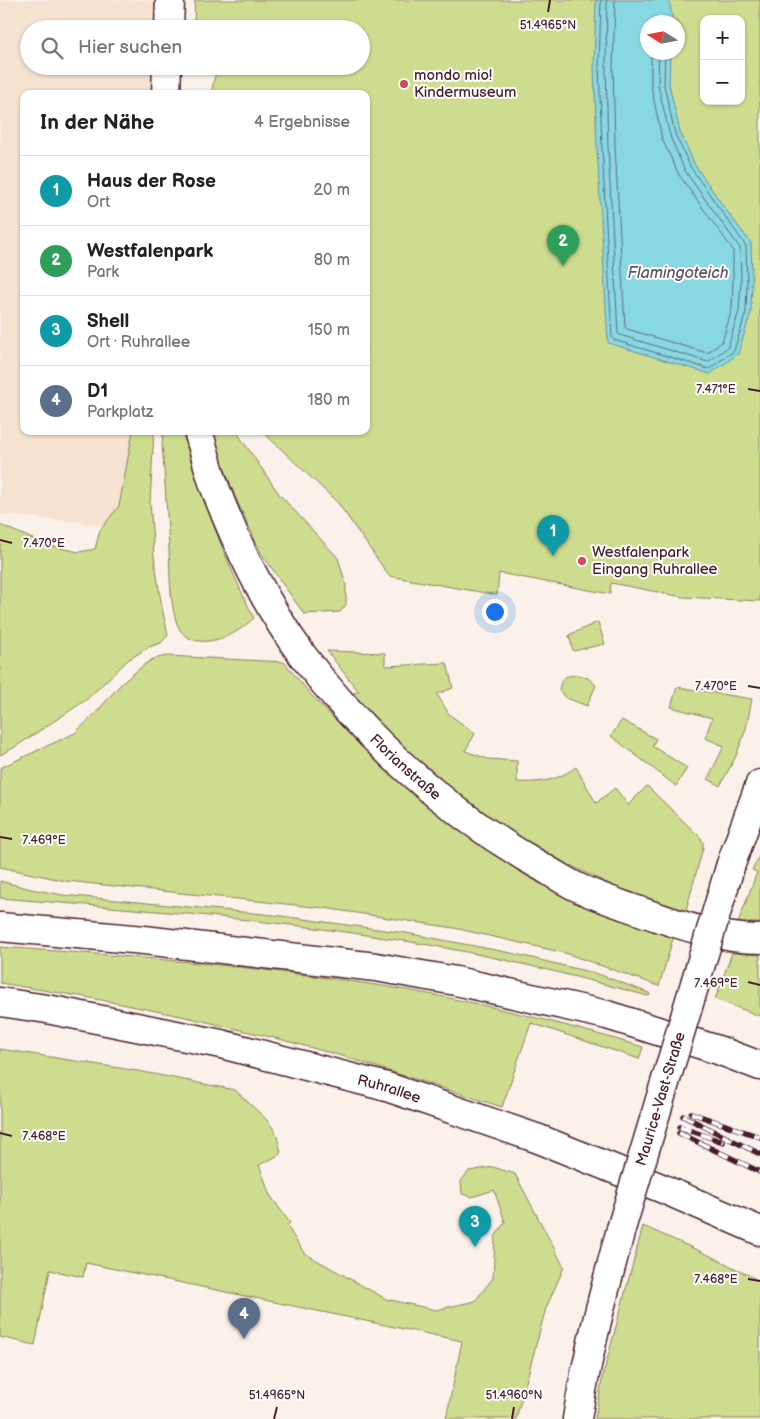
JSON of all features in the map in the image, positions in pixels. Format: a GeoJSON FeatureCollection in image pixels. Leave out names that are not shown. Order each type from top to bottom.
{"type":"FeatureCollection","features":[{"type":"Feature","properties":{"kind":"main road"},"geometry":{"type":"LineString","coordinates":[[169,20],[170,0]]}},
{"type":"Feature","properties":{"kind":"main road"},"geometry":{"type":"LineString","coordinates":[[166,90],[167,75]]}},
{"type":"Feature","properties":{"kind":"main road","name":"Florianstraße"},"geometry":{"type":"LineString","coordinates":[[199,435],[214,484],[232,528],[273,609],[303,656],[335,695],[358,721],[404,766],[466,818],[507,847],[578,888],[676,924],[743,939],[760,939]]}},
{"type":"Feature","properties":{"kind":"main road","name":"Maurice-Vast-Straße"},"geometry":{"type":"LineString","coordinates":[[577,1419],[594,1331],[621,1229],[731,864],[760,784]]}},
{"type":"Feature","properties":{"kind":"main road"},"geometry":{"type":"LineString","coordinates":[[0,927],[144,940],[376,967],[456,981],[607,1015],[718,1050],[760,1066]]}},
{"type":"Feature","properties":{"kind":"main road","name":"Ruhrallee"},"geometry":{"type":"LineString","coordinates":[[0,1002],[221,1044],[387,1087],[539,1139],[661,1188],[760,1231]]}},
{"type":"Feature","properties":{"kind":"shaded area"},"geometry":{"type":"Polygon","coordinates":[[[0,0],[158,0],[157,20],[20,20],[20,75],[156,75],[155,90],[20,90],[20,435],[147,435],[140,529],[0,514],[0,0]]]}},
{"type":"Feature","properties":{"kind":"green space"},"geometry":{"type":"Polygon","coordinates":[[[195,0],[760,0],[760,601],[683,597],[611,583],[610,594],[499,573],[497,595],[389,576],[338,503],[266,435],[370,435],[370,90],[212,90],[215,75],[370,75],[370,20],[194,20],[195,0]]]}},
{"type":"Feature","properties":{"kind":"green space"},"geometry":{"type":"Polygon","coordinates":[[[132,435],[154,435],[150,502],[154,556],[168,635],[161,643],[149,647],[128,660],[86,700],[0,755],[0,525],[47,545],[79,552],[95,549],[100,530],[119,506],[132,435]]]}},
{"type":"Feature","properties":{"kind":"green space"},"geometry":{"type":"Polygon","coordinates":[[[163,435],[183,435],[214,526],[232,572],[254,618],[237,632],[230,635],[210,641],[197,641],[186,636],[177,624],[172,603],[163,435]]]}},
{"type":"Feature","properties":{"kind":"green space"},"geometry":{"type":"Polygon","coordinates":[[[213,435],[239,435],[279,494],[338,558],[346,585],[346,605],[340,612],[304,614],[261,553],[236,499],[213,435]]]}},
{"type":"Feature","properties":{"kind":"green space"},"geometry":{"type":"Polygon","coordinates":[[[598,622],[605,644],[573,651],[569,635],[598,622]]]}},
{"type":"Feature","properties":{"kind":"green space"},"geometry":{"type":"Polygon","coordinates":[[[327,651],[385,653],[385,666],[447,663],[453,688],[437,694],[449,714],[475,734],[465,751],[488,759],[517,761],[517,782],[548,780],[569,772],[576,767],[596,803],[615,788],[628,805],[647,786],[703,842],[685,914],[624,891],[551,856],[495,822],[435,778],[390,734],[353,693],[359,692],[327,651]]]}},
{"type":"Feature","properties":{"kind":"green space"},"geometry":{"type":"Polygon","coordinates":[[[167,656],[284,662],[312,696],[371,756],[451,821],[674,935],[659,986],[565,953],[454,928],[324,908],[66,881],[0,867],[0,768],[75,733],[94,715],[121,684],[153,659],[167,656]]]}},
{"type":"Feature","properties":{"kind":"green space"},"geometry":{"type":"Polygon","coordinates":[[[578,675],[588,678],[596,685],[587,706],[564,697],[559,689],[561,681],[565,678],[578,675]]]}},
{"type":"Feature","properties":{"kind":"green space"},"geometry":{"type":"Polygon","coordinates":[[[677,687],[752,699],[746,729],[736,756],[720,786],[708,779],[724,746],[705,738],[712,718],[671,707],[677,687]]]}},
{"type":"Feature","properties":{"kind":"green space"},"geometry":{"type":"Polygon","coordinates":[[[622,720],[656,739],[652,746],[687,768],[676,786],[611,736],[622,720]]]}},
{"type":"Feature","properties":{"kind":"green space"},"geometry":{"type":"Polygon","coordinates":[[[760,854],[760,923],[738,923],[757,872],[752,870],[760,854]]]}},
{"type":"Feature","properties":{"kind":"green space"},"geometry":{"type":"Polygon","coordinates":[[[0,881],[63,895],[274,915],[406,933],[511,953],[598,974],[650,995],[497,958],[355,933],[203,915],[0,898],[0,881]]]}},
{"type":"Feature","properties":{"kind":"green space"},"geometry":{"type":"Polygon","coordinates":[[[0,947],[240,967],[383,986],[514,1012],[643,1047],[639,1059],[531,1023],[502,1107],[342,1056],[279,1039],[186,1017],[91,998],[0,983],[0,947]]]}},
{"type":"Feature","properties":{"kind":"green space"},"geometry":{"type":"Polygon","coordinates":[[[732,953],[760,955],[760,1016],[715,999],[732,953]]]}},
{"type":"Feature","properties":{"kind":"green space"},"geometry":{"type":"Polygon","coordinates":[[[0,1049],[138,1071],[235,1090],[265,1118],[277,1137],[281,1152],[279,1155],[259,1165],[270,1195],[290,1223],[287,1226],[304,1253],[386,1299],[436,1310],[475,1301],[493,1278],[495,1237],[505,1222],[494,1190],[472,1197],[462,1194],[461,1181],[469,1171],[493,1167],[515,1174],[564,1267],[546,1308],[516,1419],[446,1419],[462,1341],[86,1263],[83,1277],[50,1270],[35,1345],[0,1337],[0,1049]]]}},
{"type":"Feature","properties":{"kind":"green space"},"geometry":{"type":"Polygon","coordinates":[[[643,1226],[713,1257],[760,1281],[760,1419],[595,1419],[603,1375],[643,1226]]]}},
{"type":"Feature","properties":{"kind":"water","name":"Flamingoteich"},"geometry":{"type":"Polygon","coordinates":[[[596,0],[669,0],[672,15],[640,15],[640,60],[670,60],[669,84],[680,132],[695,165],[751,243],[751,312],[738,354],[710,374],[608,343],[594,68],[596,0]]]}},
{"type":"Feature","properties":{"kind":"railway"},"geometry":{"type":"LineString","coordinates":[[691,1113],[760,1137]]}},
{"type":"Feature","properties":{"kind":"railway"},"geometry":{"type":"LineString","coordinates":[[683,1116],[760,1154]]}},
{"type":"Feature","properties":{"kind":"railway"},"geometry":{"type":"LineString","coordinates":[[680,1127],[723,1142]]}},
{"type":"Feature","properties":{"kind":"railway"},"geometry":{"type":"LineString","coordinates":[[679,1133],[760,1172]]}},
{"type":"Feature","properties":{"kind":"place","name":"mondo mio! Kindermuseum"},"geometry":{"type":"Point","coordinates":[404,84]}},
{"type":"Feature","properties":{"kind":"place","name":"Westfalenpark"},"geometry":{"type":"Point","coordinates":[563,266]}},
{"type":"Feature","properties":{"kind":"place","name":"Haus der Rose"},"geometry":{"type":"Point","coordinates":[553,556]}},
{"type":"Feature","properties":{"kind":"place","name":"Westfalenpark Eingang Ruhrallee"},"geometry":{"type":"Point","coordinates":[582,561]}},
{"type":"Feature","properties":{"kind":"place","name":"Shell"},"geometry":{"type":"Point","coordinates":[475,1247]}},
{"type":"Feature","properties":{"kind":"place","name":"D1"},"geometry":{"type":"Point","coordinates":[244,1339]}}]}
